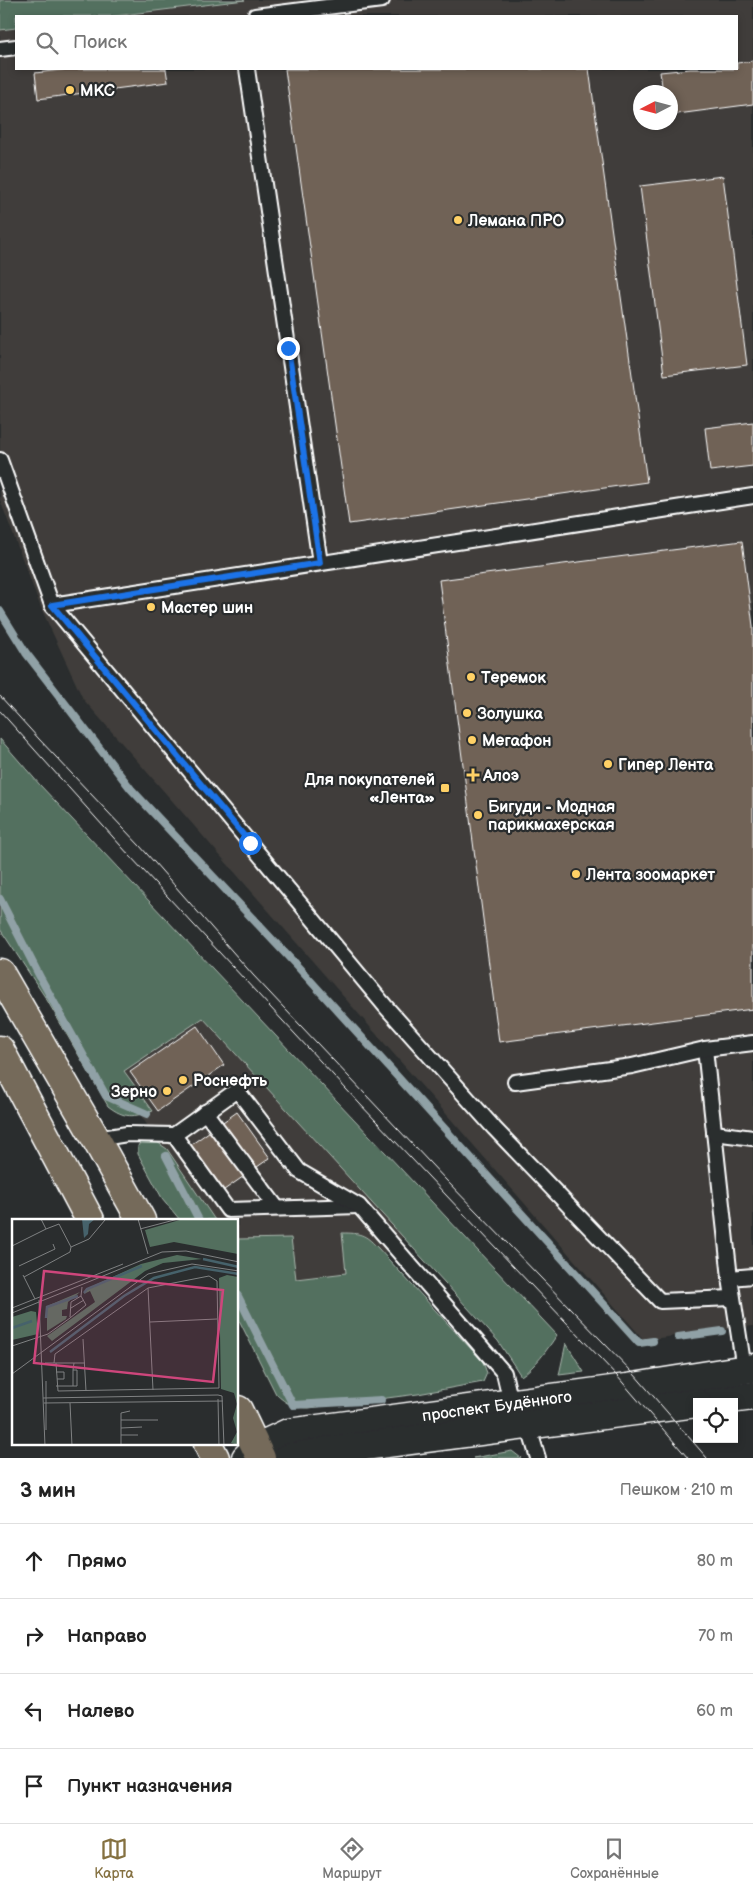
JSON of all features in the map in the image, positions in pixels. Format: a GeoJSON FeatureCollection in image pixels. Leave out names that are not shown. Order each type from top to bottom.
{"type":"FeatureCollection","features":[{"type":"Feature","properties":{"kind":"main road"},"geometry":{"type":"LineString","coordinates":[[0,973],[140,1219]]}},
{"type":"Feature","properties":{"kind":"main road"},"geometry":{"type":"LineString","coordinates":[[0,1050],[89,1219]]}},
{"type":"Feature","properties":{"kind":"main road","name":"проспект Будённого"},"geometry":{"type":"LineString","coordinates":[[287,1458],[522,1414],[643,1385],[748,1369]]}},
{"type":"Feature","properties":{"kind":"main road"},"geometry":{"type":"LineString","coordinates":[[738,1398],[753,1396]]}},
{"type":"Feature","properties":{"kind":"main road","name":"проспект Будённого"},"geometry":{"type":"LineString","coordinates":[[255,1455],[288,1432],[693,1403]]}},
{"type":"Feature","properties":{"kind":"main road"},"geometry":{"type":"LineString","coordinates":[[239,1413],[255,1455]]}},
{"type":"Feature","properties":{"kind":"main road"},"geometry":{"type":"LineString","coordinates":[[209,1446],[215,1458]]}},
{"type":"Feature","properties":{"kind":"lane"},"geometry":{"type":"LineString","coordinates":[[263,15],[382,0]]}},
{"type":"Feature","properties":{"kind":"lane"},"geometry":{"type":"LineString","coordinates":[[0,49],[15,47]]}},
{"type":"Feature","properties":{"kind":"lane"},"geometry":{"type":"LineString","coordinates":[[247,70],[320,563]]}},
{"type":"Feature","properties":{"kind":"lane"},"geometry":{"type":"LineString","coordinates":[[0,460],[52,605],[386,1007],[494,1128],[660,1301],[732,1298]]}},
{"type":"Feature","properties":{"kind":"lane"},"geometry":{"type":"LineString","coordinates":[[52,605],[753,496]]}},
{"type":"Feature","properties":{"kind":"lane"},"geometry":{"type":"LineString","coordinates":[[515,1082],[632,1066],[705,1049],[753,1043]]}},
{"type":"Feature","properties":{"kind":"lane"},"geometry":{"type":"LineString","coordinates":[[705,1049],[732,1298],[748,1369]]}},
{"type":"Feature","properties":{"kind":"lane"},"geometry":{"type":"LineString","coordinates":[[96,1139],[127,1134],[174,1135],[237,1090],[299,1171],[359,1206],[504,1373],[508,1390],[522,1414],[538,1458]]}},
{"type":"Feature","properties":{"kind":"lane"},"geometry":{"type":"LineString","coordinates":[[205,1112],[277,1208]]}},
{"type":"Feature","properties":{"kind":"lane"},"geometry":{"type":"LineString","coordinates":[[714,1133],[753,1138]]}},
{"type":"Feature","properties":{"kind":"lane"},"geometry":{"type":"LineString","coordinates":[[174,1135],[228,1210],[359,1206]]}},
{"type":"Feature","properties":{"kind":"lane"},"geometry":{"type":"LineString","coordinates":[[730,1278],[753,1276]]}},
{"type":"Feature","properties":{"kind":"shaded area"},"geometry":{"type":"Polygon","coordinates":[[[245,0],[753,0],[753,1326],[644,1340],[83,699],[41,608],[0,500],[0,30],[15,28],[15,70],[738,70],[738,15],[122,15],[245,0]]]}},
{"type":"Feature","properties":{"kind":"shaded area"},"geometry":{"type":"Polygon","coordinates":[[[199,1006],[407,1234],[348,1284],[296,1290],[239,1251],[239,1219],[211,1219],[109,1069],[199,1006]]]}},
{"type":"Feature","properties":{"kind":"green space"},"geometry":{"type":"Polygon","coordinates":[[[0,0],[245,0],[122,15],[15,15],[15,28],[0,30],[0,0]]]}},
{"type":"Feature","properties":{"kind":"green space"},"geometry":{"type":"Polygon","coordinates":[[[0,739],[40,785],[557,1335],[527,1372],[521,1376],[498,1341],[203,1018],[124,1071],[153,1111],[129,1116],[119,1113],[108,1106],[47,1000],[0,929],[0,739]]]}},
{"type":"Feature","properties":{"kind":"green space"},"geometry":{"type":"Polygon","coordinates":[[[142,1139],[154,1140],[167,1149],[214,1219],[179,1219],[162,1198],[138,1154],[138,1146],[142,1139]]]}},
{"type":"Feature","properties":{"kind":"green space"},"geometry":{"type":"Polygon","coordinates":[[[342,1233],[362,1235],[377,1247],[483,1362],[487,1373],[483,1382],[418,1394],[309,1408],[291,1405],[283,1400],[276,1394],[239,1320],[239,1239],[291,1238],[296,1279],[346,1273],[342,1233]]]}},
{"type":"Feature","properties":{"kind":"green space"},"geometry":{"type":"Polygon","coordinates":[[[566,1343],[584,1372],[559,1375],[566,1343]]]}},
{"type":"Feature","properties":{"kind":"green space"},"geometry":{"type":"Polygon","coordinates":[[[512,1451],[521,1458],[473,1458],[512,1451]]]}},
{"type":"Feature","properties":{"kind":"building"},"geometry":{"type":"Polygon","coordinates":[[[753,61],[753,104],[678,114],[678,85],[662,85],[660,72],[680,70],[738,70],[738,63],[753,61]]]}},
{"type":"Feature","properties":{"kind":"building","name":"МКС"},"geometry":{"type":"Polygon","coordinates":[[[61,70],[166,70],[168,82],[38,99],[35,73],[61,70]]]}},
{"type":"Feature","properties":{"kind":"building","name":"Лемана ПРО"},"geometry":{"type":"Polygon","coordinates":[[[285,70],[589,70],[647,482],[349,524],[285,70]]]}},
{"type":"Feature","properties":{"kind":"building"},"geometry":{"type":"Polygon","coordinates":[[[723,176],[747,365],[664,375],[640,186],[723,176]]]}},
{"type":"Feature","properties":{"kind":"building"},"geometry":{"type":"Polygon","coordinates":[[[753,422],[753,466],[710,471],[705,428],[753,422]]]}},
{"type":"Feature","properties":{"kind":"building","name":"Гипер Лента"},"geometry":{"type":"Polygon","coordinates":[[[742,541],[753,626],[753,1009],[499,1042],[439,580],[742,541]]]}},
{"type":"Feature","properties":{"kind":"building","name":"Роснефть"},"geometry":{"type":"Polygon","coordinates":[[[197,1026],[224,1065],[158,1111],[130,1072],[197,1026]]]}},
{"type":"Feature","properties":{"kind":"building"},"geometry":{"type":"Polygon","coordinates":[[[237,1112],[270,1158],[214,1197],[182,1151],[237,1112]]]}},
{"type":"Feature","properties":{"kind":"waterway"},"geometry":{"type":"LineString","coordinates":[[0,611],[26,653],[131,789],[298,967],[639,1343],[653,1341]]}},
{"type":"Feature","properties":{"kind":"waterway"},"geometry":{"type":"LineString","coordinates":[[0,899],[41,979],[106,1096],[147,1114]]}},
{"type":"Feature","properties":{"kind":"waterway"},"geometry":{"type":"LineString","coordinates":[[166,1156],[198,1219]]}},
{"type":"Feature","properties":{"kind":"waterway"},"geometry":{"type":"LineString","coordinates":[[239,1298],[293,1405],[381,1400]]}},
{"type":"Feature","properties":{"kind":"waterway"},"geometry":{"type":"LineString","coordinates":[[678,1337],[722,1331]]}},
{"type":"Feature","properties":{"kind":"tram line"},"geometry":{"type":"LineString","coordinates":[[0,696],[140,846],[253,975],[446,1180],[634,1374],[707,1458]]}},
{"type":"Feature","properties":{"kind":"tram line"},"geometry":{"type":"LineString","coordinates":[[0,711],[130,856],[359,1103],[617,1376],[688,1458]]}},
{"type":"Feature","properties":{"kind":"place","name":"МКС"},"geometry":{"type":"Point","coordinates":[70,90]}},
{"type":"Feature","properties":{"kind":"place","name":"Лемана ПРО"},"geometry":{"type":"Point","coordinates":[458,220]}},
{"type":"Feature","properties":{"kind":"place","name":"Мастер шин"},"geometry":{"type":"Point","coordinates":[151,607]}},
{"type":"Feature","properties":{"kind":"place","name":"Теремок"},"geometry":{"type":"Point","coordinates":[471,677]}},
{"type":"Feature","properties":{"kind":"place","name":"Золушка"},"geometry":{"type":"Point","coordinates":[467,713]}},
{"type":"Feature","properties":{"kind":"place","name":"Мегафон"},"geometry":{"type":"Point","coordinates":[472,740]}},
{"type":"Feature","properties":{"kind":"place","name":"Гипер Лента"},"geometry":{"type":"Point","coordinates":[608,764]}},
{"type":"Feature","properties":{"kind":"place","name":"Алоэ"},"geometry":{"type":"Point","coordinates":[473,775]}},
{"type":"Feature","properties":{"kind":"place","name":"Для покупателей «Лента»"},"geometry":{"type":"Point","coordinates":[445,788]}},
{"type":"Feature","properties":{"kind":"place","name":"Бигуди - Модная парикмахерская"},"geometry":{"type":"Point","coordinates":[478,815]}},
{"type":"Feature","properties":{"kind":"place","name":"Лента зоомаркет"},"geometry":{"type":"Point","coordinates":[576,874]}},
{"type":"Feature","properties":{"kind":"place","name":"Роснефть"},"geometry":{"type":"Point","coordinates":[183,1080]}},
{"type":"Feature","properties":{"kind":"place","name":"Зерно"},"geometry":{"type":"Point","coordinates":[167,1091]}},
{"type":"Feature","properties":{"kind":"route"},"geometry":{"type":"LineString","coordinates":[[250,843],[52,605],[320,563],[288,348]]}}]}
